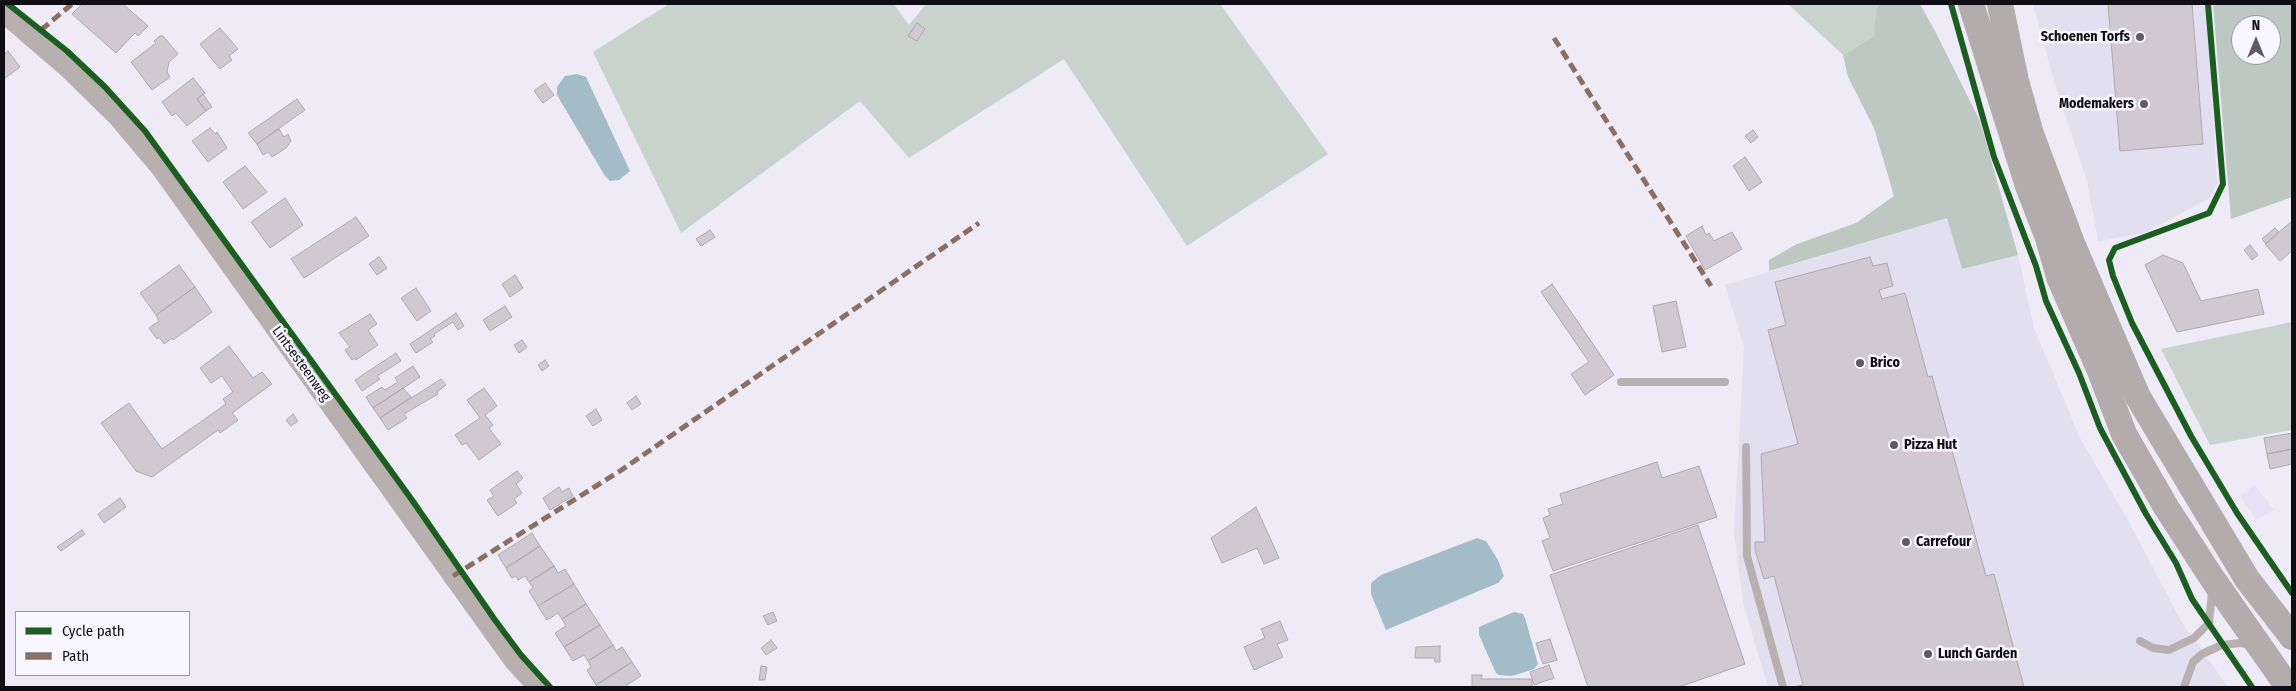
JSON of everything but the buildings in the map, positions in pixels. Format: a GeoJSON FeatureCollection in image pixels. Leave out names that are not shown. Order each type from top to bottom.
{"type":"FeatureCollection","features":[{"type":"Feature","properties":{"kind":"highway"},"geometry":{"type":"LineString","coordinates":[[1971,4],[2028,186],[2048,238],[2059,277],[2100,371],[2124,434],[2166,507],[2212,578],[2288,687]]}},
{"type":"Feature","properties":{"kind":"highway"},"geometry":{"type":"LineString","coordinates":[[2000,4],[2016,81],[2031,134],[2058,208],[2138,397],[2247,579],[2292,637]]}},
{"type":"Feature","properties":{"kind":"highway"},"geometry":{"type":"LineString","coordinates":[[2048,238],[2062,260],[2088,326],[2143,438],[2235,582],[2292,658]]}},
{"type":"Feature","properties":{"kind":"highway"},"geometry":{"type":"LineString","coordinates":[[2113,339],[2147,383],[2216,498],[2261,566],[2292,608]]}},
{"type":"Feature","properties":{"kind":"street","name":"Lintsesteenweg"},"geometry":{"type":"LineString","coordinates":[[4,14],[70,70],[117,116],[160,167],[514,661],[538,687]]}},
{"type":"Feature","properties":{"kind":"lane"},"geometry":{"type":"LineString","coordinates":[[1621,382],[1725,382]]}},
{"type":"Feature","properties":{"kind":"lane"},"geometry":{"type":"LineString","coordinates":[[1746,447],[1747,556],[1783,687]]}},
{"type":"Feature","properties":{"kind":"lane"},"geometry":{"type":"LineString","coordinates":[[2140,641],[2153,648],[2169,650],[2194,638],[2208,623],[2212,595],[2212,578]]}},
{"type":"Feature","properties":{"kind":"lane"},"geometry":{"type":"LineString","coordinates":[[2184,687],[2193,662],[2202,654],[2222,644],[2240,643],[2264,650]]}},
{"type":"Feature","properties":{"kind":"shaded area"},"geometry":{"type":"Polygon","coordinates":[[[669,4],[894,4],[909,25],[926,4],[1220,4],[1328,154],[1187,246],[1064,59],[909,158],[860,101],[681,233],[593,52],[669,4]]]}},
{"type":"Feature","properties":{"kind":"shaded area"},"geometry":{"type":"Polygon","coordinates":[[[1788,4],[1880,4],[1876,9],[1874,36],[1843,55],[1788,4]]]}},
{"type":"Feature","properties":{"kind":"shaded area"},"geometry":{"type":"Polygon","coordinates":[[[1880,4],[1920,4],[1936,33],[1980,121],[2018,255],[1962,269],[1947,218],[1769,271],[1769,260],[1797,244],[1856,223],[1894,196],[1874,128],[1848,77],[1843,55],[1874,36],[1876,9],[1880,4]]]}},
{"type":"Feature","properties":{"kind":"shaded area"},"geometry":{"type":"Polygon","coordinates":[[[2033,4],[2207,4],[2217,183],[2210,198],[2145,233],[2098,241],[2087,181],[2054,81],[2033,4]]]}},
{"type":"Feature","properties":{"kind":"shaded area"},"geometry":{"type":"Polygon","coordinates":[[[2213,4],[2292,4],[2292,197],[2231,219],[2213,4]]]}},
{"type":"Feature","properties":{"kind":"shaded area"},"geometry":{"type":"Polygon","coordinates":[[[1947,218],[1962,269],[2018,255],[2034,328],[2080,438],[2129,522],[2181,621],[2228,687],[1768,687],[1743,603],[1734,532],[1744,347],[1725,285],[1947,218]]]}},
{"type":"Feature","properties":{"kind":"shaded area"},"geometry":{"type":"Polygon","coordinates":[[[2292,322],[2292,430],[2210,445],[2161,349],[2292,322]]]}},
{"type":"Feature","properties":{"kind":"shaded area"},"geometry":{"type":"Polygon","coordinates":[[[2255,485],[2274,510],[2256,520],[2240,496],[2255,485]]]}},
{"type":"Feature","properties":{"kind":"water"},"geometry":{"type":"Polygon","coordinates":[[[577,74],[586,77],[630,171],[619,180],[610,181],[605,176],[557,95],[557,87],[565,76],[577,74]]]}},
{"type":"Feature","properties":{"kind":"water"},"geometry":{"type":"Polygon","coordinates":[[[1477,538],[1486,541],[1498,560],[1504,576],[1498,583],[1386,630],[1371,594],[1371,583],[1381,575],[1477,538]]]}},
{"type":"Feature","properties":{"kind":"water"},"geometry":{"type":"Polygon","coordinates":[[[1514,612],[1523,614],[1525,618],[1538,664],[1534,669],[1512,676],[1499,675],[1496,673],[1479,635],[1479,627],[1514,612]]]}},
{"type":"Feature","properties":{"kind":"marked path"},"geometry":{"type":"LineString","coordinates":[[41,30],[72,4]]}},
{"type":"Feature","properties":{"kind":"marked path"},"geometry":{"type":"LineString","coordinates":[[1554,38],[1711,286]]}},
{"type":"Feature","properties":{"kind":"marked path"},"geometry":{"type":"LineString","coordinates":[[453,576],[620,471],[979,223]]}},
{"type":"Feature","properties":{"kind":"cycle path"},"geometry":{"type":"LineString","coordinates":[[8,4],[67,51],[105,87],[145,131],[412,500],[495,620],[521,655],[550,687]]}},
{"type":"Feature","properties":{"kind":"cycle path"},"geometry":{"type":"LineString","coordinates":[[1951,4],[1994,157],[2036,266],[2046,301],[2079,373],[2100,428],[2146,514],[2176,563],[2192,599],[2252,687]]}},
{"type":"Feature","properties":{"kind":"cycle path"},"geometry":{"type":"LineString","coordinates":[[2208,4],[2223,184],[2209,213],[2115,248],[2109,260],[2113,276],[2132,323],[2191,436],[2237,513],[2292,593]]}},
{"type":"Feature","properties":{"kind":"place","name":"Schoenen Torfs"},"geometry":{"type":"Point","coordinates":[2140,37]}},
{"type":"Feature","properties":{"kind":"place","name":"Modemakers"},"geometry":{"type":"Point","coordinates":[2144,104]}},
{"type":"Feature","properties":{"kind":"place","name":"Brico"},"geometry":{"type":"Point","coordinates":[1860,363]}},
{"type":"Feature","properties":{"kind":"place","name":"Pizza Hut"},"geometry":{"type":"Point","coordinates":[1894,445]}},
{"type":"Feature","properties":{"kind":"place","name":"Carrefour"},"geometry":{"type":"Point","coordinates":[1906,542]}},
{"type":"Feature","properties":{"kind":"place","name":"Lunch Garden"},"geometry":{"type":"Point","coordinates":[1928,654]}}]}
